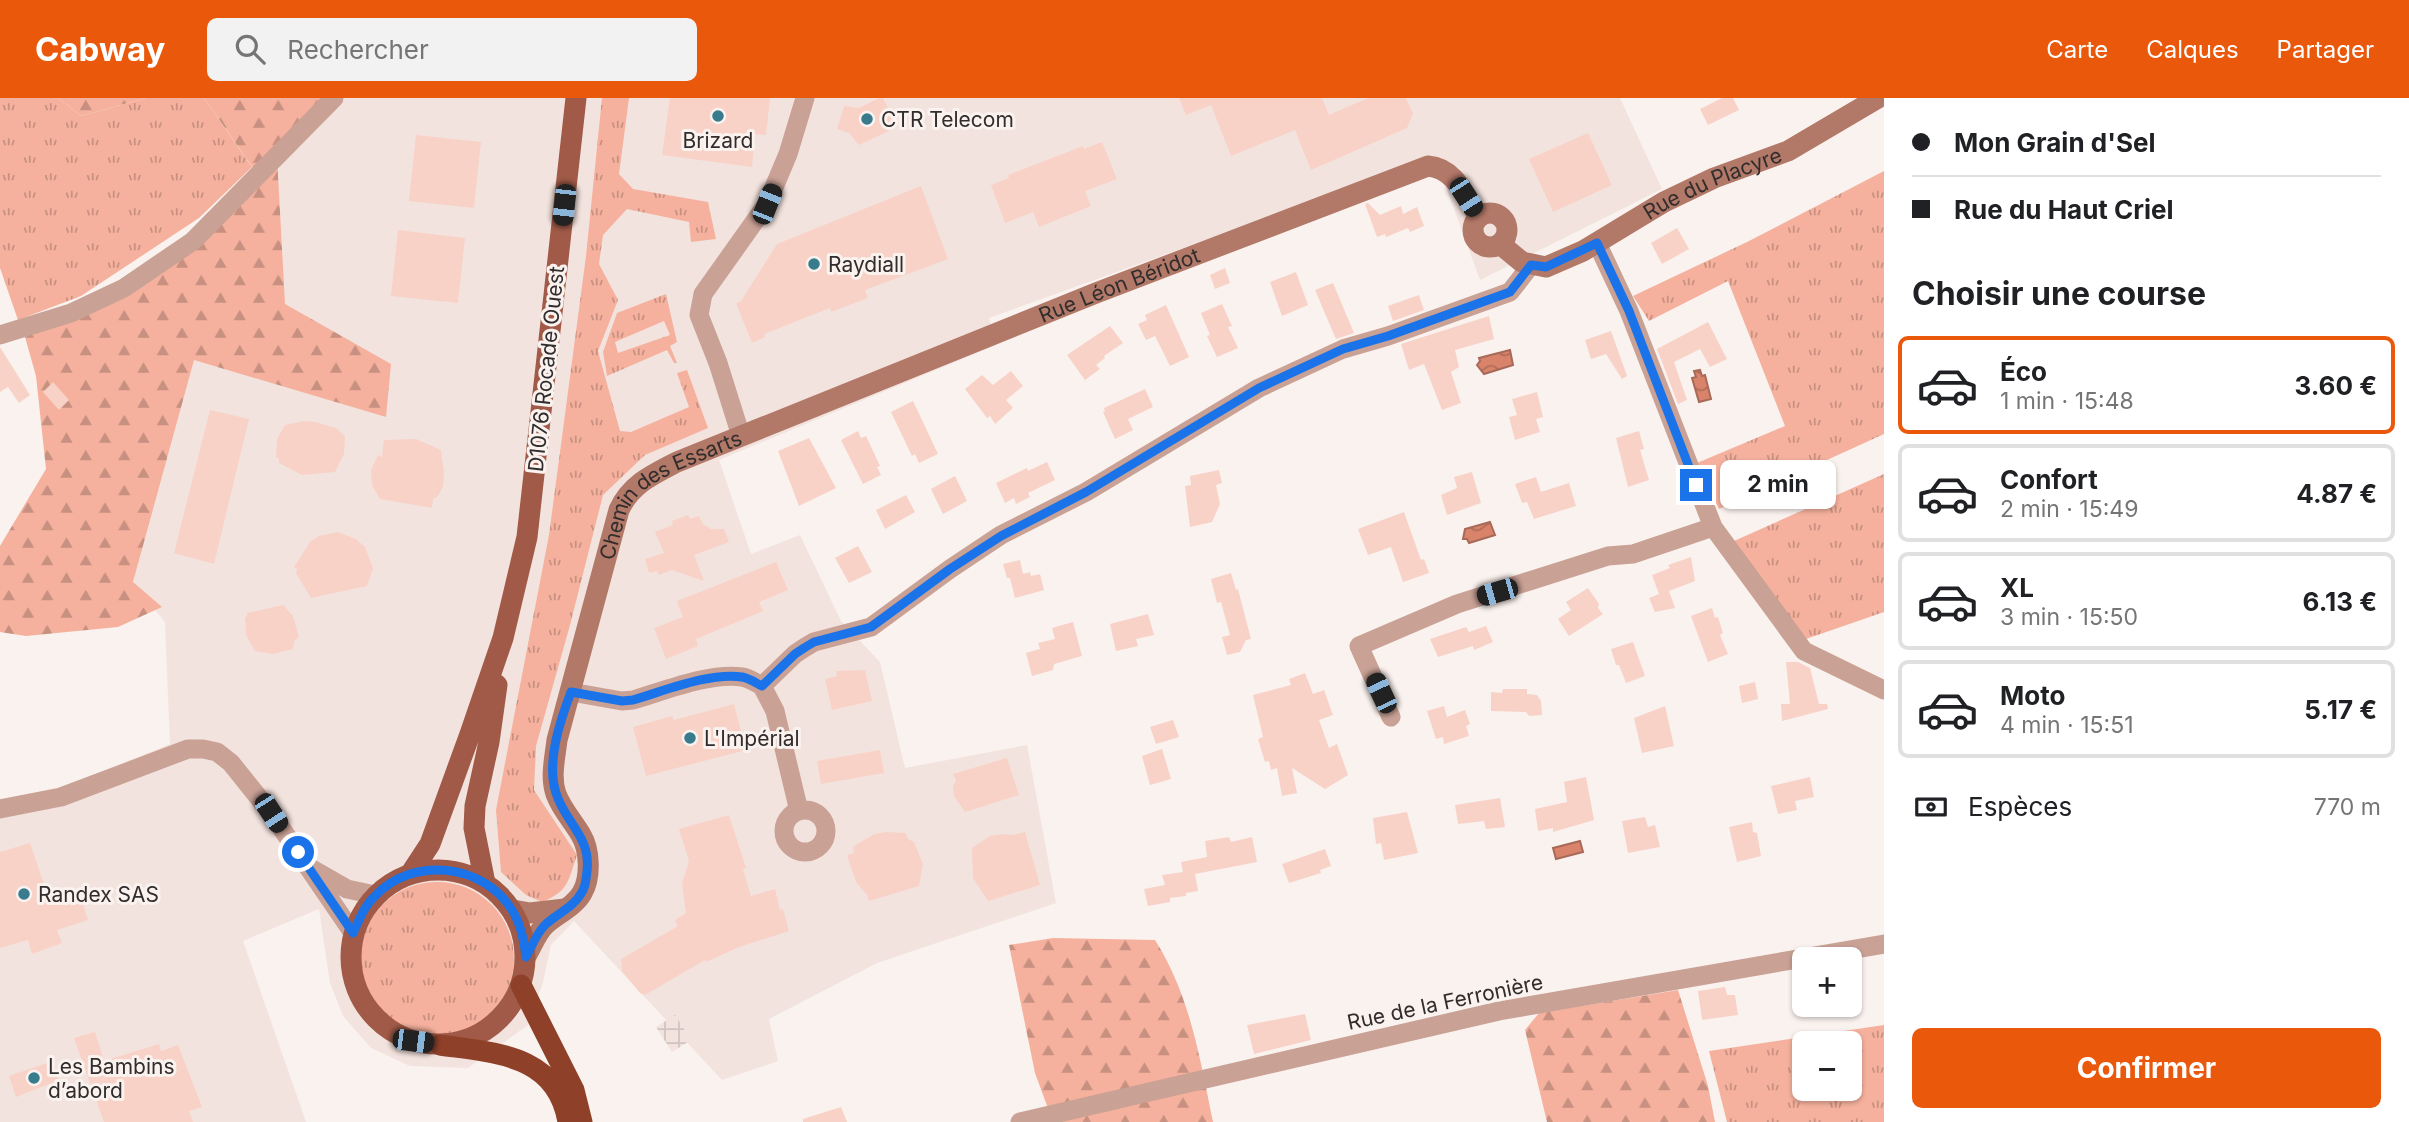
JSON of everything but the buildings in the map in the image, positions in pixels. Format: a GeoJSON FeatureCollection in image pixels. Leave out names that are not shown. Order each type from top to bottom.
{"type":"FeatureCollection","features":[{"type":"Feature","properties":{"kind":"highway"},"geometry":{"type":"LineString","coordinates":[[521,985],[574,1090],[582,1122]]}},
{"type":"Feature","properties":{"kind":"highway"},"geometry":{"type":"LineString","coordinates":[[440,1045],[500,1054],[534,1066],[547,1077],[559,1096],[568,1122]]}},
{"type":"Feature","properties":{"kind":"main road","name":"D1076 Rocade Ouest"},"geometry":{"type":"LineString","coordinates":[[503,638],[527,537],[576,98]]}},
{"type":"Feature","properties":{"kind":"main road"},"geometry":{"type":"LineString","coordinates":[[411,873],[429,844],[503,638]]}},
{"type":"Feature","properties":{"kind":"main road"},"geometry":{"type":"LineString","coordinates":[[485,883],[474,828],[475,806],[489,742],[503,638]]}},
{"type":"Feature","properties":{"kind":"main road"},"geometry":{"type":"LineString","coordinates":[[436,869],[461,872],[485,883],[513,910],[522,932],[526,957],[521,985],[509,1009],[490,1028],[466,1040],[440,1045],[413,1041],[388,1030],[368,1011],[355,987],[350,960],[353,933],[362,913],[375,895],[392,882],[411,873],[436,869]]}},
{"type":"Feature","properties":{"kind":"street"},"geometry":{"type":"LineString","coordinates":[[0,335],[71,313],[124,288],[193,241],[334,98]]}},
{"type":"Feature","properties":{"kind":"street","name":"Chemin des Essarts"},"geometry":{"type":"LineString","coordinates":[[526,957],[544,926],[567,909],[582,893],[588,866],[582,836],[565,813],[555,792],[553,772],[557,740],[599,580],[624,498],[637,483],[651,475],[741,436],[718,363],[699,315],[703,294],[767,204],[788,153],[805,98]]}},
{"type":"Feature","properties":{"kind":"street","name":"Rue du Placyre"},"geometry":{"type":"LineString","coordinates":[[762,686],[795,654],[814,642],[871,627],[950,569],[1001,536],[1086,492],[1259,388],[1343,349],[1388,336],[1510,292],[1539,266],[1597,243],[1664,202],[1714,178],[1788,150],[1878,98]]}},
{"type":"Feature","properties":{"kind":"street","name":"Rue Léon Béridot"},"geometry":{"type":"LineString","coordinates":[[741,436],[1096,293],[1428,166],[1440,167],[1453,178],[1479,217],[1473,225],[1473,236],[1479,245],[1490,248],[1500,244],[1522,262],[1539,266]]}},
{"type":"Feature","properties":{"kind":"street"},"geometry":{"type":"LineString","coordinates":[[1597,243],[1629,311],[1713,527],[1804,651],[1884,690]]}},
{"type":"Feature","properties":{"kind":"street"},"geometry":{"type":"LineString","coordinates":[[1391,717],[1359,646],[1457,604],[1608,556],[1633,554],[1713,527]]}},
{"type":"Feature","properties":{"kind":"street"},"geometry":{"type":"LineString","coordinates":[[571,692],[622,701],[706,680],[729,677],[744,677],[762,686],[775,711],[799,811]]}},
{"type":"Feature","properties":{"kind":"street"},"geometry":{"type":"LineString","coordinates":[[0,809],[61,797],[188,749],[203,748],[216,752],[231,762],[254,789],[353,933]]}},
{"type":"Feature","properties":{"kind":"street"},"geometry":{"type":"LineString","coordinates":[[308,867],[347,889],[375,895]]}},
{"type":"Feature","properties":{"kind":"street"},"geometry":{"type":"LineString","coordinates":[[513,910],[530,913],[567,909]]}},
{"type":"Feature","properties":{"kind":"street","name":"Rue de la Ferronière"},"geometry":{"type":"LineString","coordinates":[[1020,1122],[1499,1012],[1884,944]]}},
{"type":"Feature","properties":{"kind":"shaded area"},"geometry":{"type":"Polygon","coordinates":[[[316,98],[1620,98],[1662,189],[1480,280],[1435,157],[989,318],[996,345],[719,460],[751,554],[800,535],[841,621],[880,662],[905,768],[1027,745],[1056,903],[877,963],[769,1019],[778,1061],[722,1080],[574,921],[551,945],[543,982],[528,1025],[468,1068],[410,1066],[371,1048],[343,1016],[330,983],[319,909],[243,941],[306,1122],[0,1122],[0,813],[170,744],[165,622],[133,583],[188,353],[272,153],[316,98]]]}},
{"type":"Feature","properties":{"kind":"shaded area"},"geometry":{"type":"Polygon","coordinates":[[[675,1015],[691,1040],[672,1052],[656,1027],[675,1015]]]}},
{"type":"Feature","properties":{"kind":"green space"},"geometry":{"type":"Polygon","coordinates":[[[0,98],[58,98],[81,116],[146,98],[204,98],[252,167],[199,218],[81,296],[18,320],[0,268],[0,98]]]}},
{"type":"Feature","properties":{"kind":"green space"},"geometry":{"type":"Polygon","coordinates":[[[58,98],[146,98],[81,116],[58,98]]]}},
{"type":"Feature","properties":{"kind":"green space"},"geometry":{"type":"Polygon","coordinates":[[[204,98],[334,98],[277,157],[285,304],[391,364],[386,417],[194,360],[133,582],[162,607],[118,627],[26,636],[0,632],[0,546],[46,469],[36,376],[25,337],[140,284],[258,175],[204,98]]]}},
{"type":"Feature","properties":{"kind":"green space"},"geometry":{"type":"Polygon","coordinates":[[[602,98],[629,98],[619,174],[633,189],[708,202],[716,239],[691,242],[689,222],[627,209],[603,235],[599,264],[618,300],[598,351],[620,431],[631,432],[689,407],[677,373],[687,370],[708,428],[645,455],[603,495],[536,746],[534,790],[577,855],[563,889],[542,902],[526,895],[501,872],[496,810],[549,535],[586,256],[602,98]]]}},
{"type":"Feature","properties":{"kind":"green space"},"geometry":{"type":"Polygon","coordinates":[[[1884,171],[1884,434],[1719,509],[1697,463],[1785,426],[1728,281],[1649,321],[1633,296],[1747,242],[1884,171]]]}},
{"type":"Feature","properties":{"kind":"green space"},"geometry":{"type":"Polygon","coordinates":[[[666,294],[677,342],[670,346],[677,363],[674,363],[667,350],[607,376],[603,352],[617,313],[666,294]],[[664,321],[615,342],[618,353],[670,335],[664,321]]]}},
{"type":"Feature","properties":{"kind":"green space"},"geometry":{"type":"Polygon","coordinates":[[[1884,474],[1884,612],[1806,639],[1734,541],[1884,474]]]}},
{"type":"Feature","properties":{"kind":"green space"},"geometry":{"type":"Polygon","coordinates":[[[437,882],[466,888],[491,905],[508,930],[514,959],[508,988],[491,1013],[466,1030],[437,1036],[408,1030],[383,1013],[366,988],[360,959],[366,930],[383,905],[408,888],[437,882]]]}},
{"type":"Feature","properties":{"kind":"green space"},"geometry":{"type":"Polygon","coordinates":[[[1053,938],[1155,940],[1185,1005],[1213,1122],[1053,1122],[1035,1073],[1009,945],[1053,938]]]}},
{"type":"Feature","properties":{"kind":"green space"},"geometry":{"type":"Polygon","coordinates":[[[1678,990],[1708,1086],[1715,1122],[1547,1122],[1525,1030],[1539,1013],[1678,990]]]}},
{"type":"Feature","properties":{"kind":"green space"},"geometry":{"type":"Polygon","coordinates":[[[1884,1025],[1884,1122],[1727,1122],[1709,1051],[1792,1039],[1792,1101],[1862,1101],[1862,1031],[1844,1031],[1884,1025]]]}},
{"type":"Feature","properties":{"kind":"water"},"geometry":{"type":"Polygon","coordinates":[[[1510,350],[1513,365],[1484,374],[1477,365],[1479,358],[1510,350]]]}},
{"type":"Feature","properties":{"kind":"water"},"geometry":{"type":"Polygon","coordinates":[[[1700,370],[1702,376],[1705,375],[1711,399],[1699,402],[1692,378],[1696,377],[1694,371],[1700,370]]]}},
{"type":"Feature","properties":{"kind":"water"},"geometry":{"type":"Polygon","coordinates":[[[1490,522],[1495,535],[1469,543],[1467,539],[1463,539],[1465,529],[1490,522]]]}},
{"type":"Feature","properties":{"kind":"water"},"geometry":{"type":"Polygon","coordinates":[[[1580,841],[1583,852],[1556,859],[1553,848],[1580,841]]]}},
{"type":"Feature","properties":{"kind":"place","name":"Brizard"},"geometry":{"type":"Point","coordinates":[718,116]}},
{"type":"Feature","properties":{"kind":"place","name":"CTR Telecom"},"geometry":{"type":"Point","coordinates":[867,119]}},
{"type":"Feature","properties":{"kind":"place","name":"Raydiall"},"geometry":{"type":"Point","coordinates":[814,264]}},
{"type":"Feature","properties":{"kind":"place","name":"L'Impérial"},"geometry":{"type":"Point","coordinates":[690,738]}},
{"type":"Feature","properties":{"kind":"place","name":"Randex SAS"},"geometry":{"type":"Point","coordinates":[24,894]}},
{"type":"Feature","properties":{"kind":"place","name":"Les Bambins d’abord"},"geometry":{"type":"Point","coordinates":[34,1078]}},
{"type":"Feature","properties":{"kind":"route"},"geometry":{"type":"LineString","coordinates":[[298,852],[353,933],[362,913],[375,895],[392,882],[411,873],[436,869],[461,872],[485,883],[513,910],[522,932],[526,957],[544,926],[567,909],[582,893],[586,881],[586,849],[582,836],[565,813],[555,792],[553,772],[557,740],[571,692],[622,701],[706,680],[729,677],[744,677],[762,686],[795,654],[814,642],[871,627],[950,569],[1001,536],[1142,460],[1259,388],[1343,349],[1388,336],[1510,292],[1531,265],[1546,267],[1597,243],[1629,311],[1696,485]]}}]}
